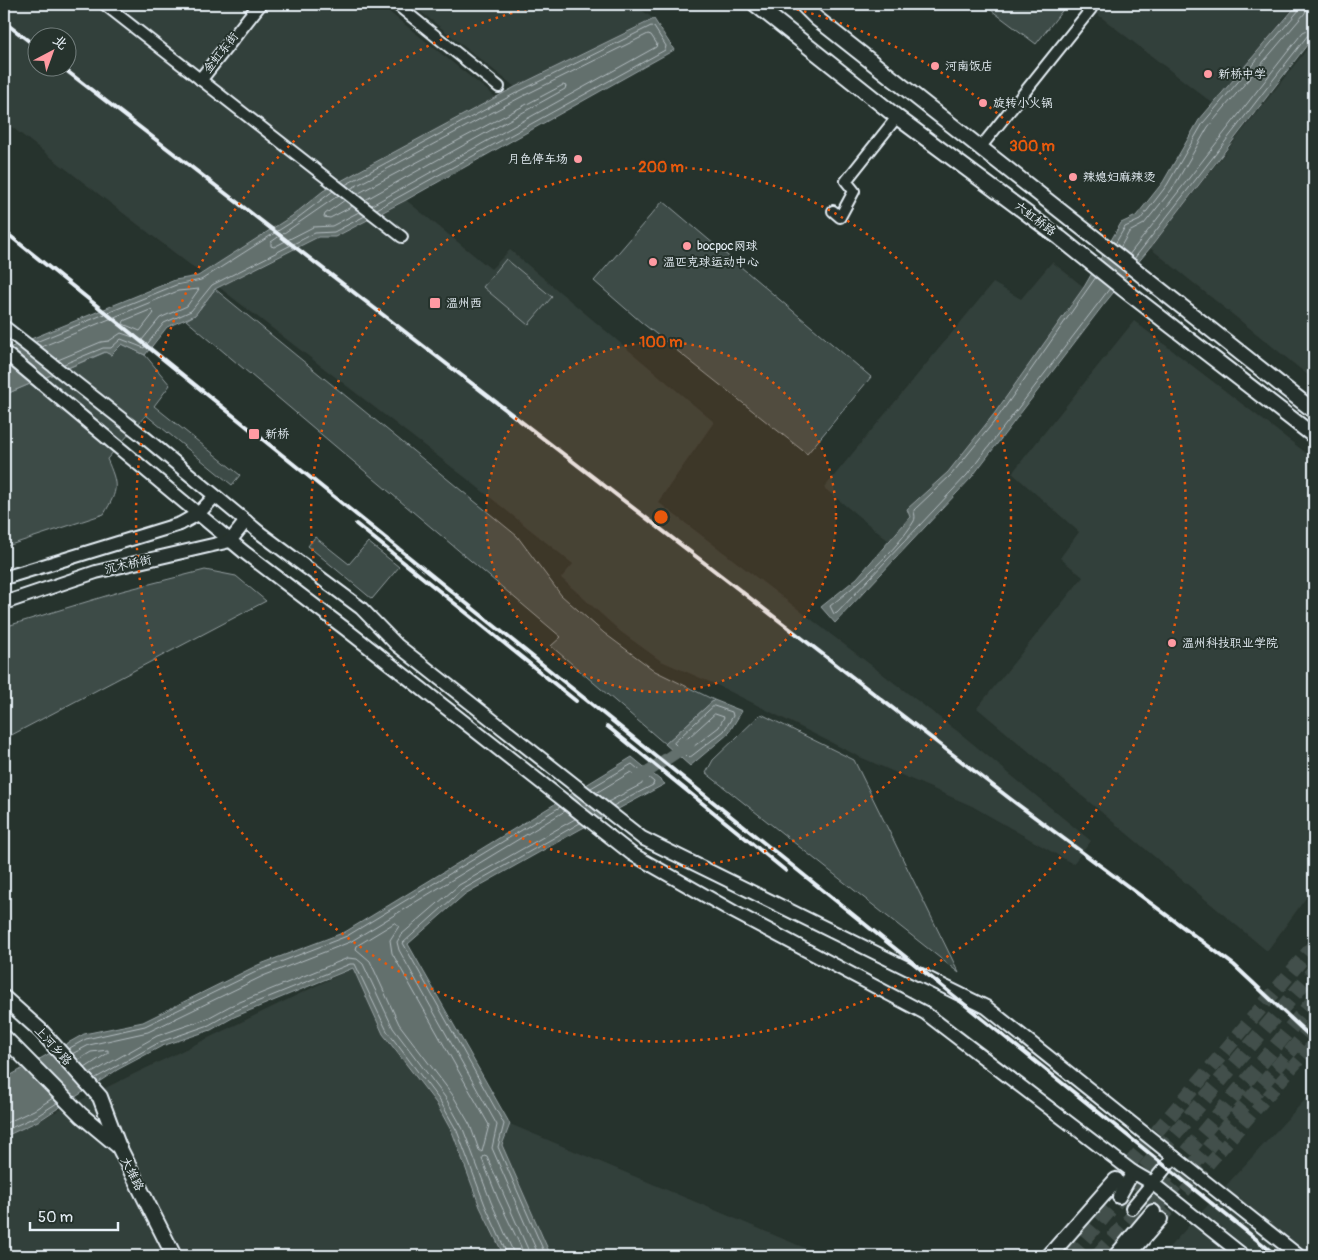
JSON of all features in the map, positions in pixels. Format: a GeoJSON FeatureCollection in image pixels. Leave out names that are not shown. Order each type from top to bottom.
{"type":"FeatureCollection","features":[{"type":"Feature","properties":{"kind":"main road","name":"六虹桥路"},"geometry":{"type":"LineString","coordinates":[[802,4],[816,18],[1314,410]]}},
{"type":"Feature","properties":{"kind":"main road","name":"六虹桥路"},"geometry":{"type":"LineString","coordinates":[[762,6],[897,117],[1090,262],[1314,436]]}},
{"type":"Feature","properties":{"kind":"main road","name":"上河乡路"},"geometry":{"type":"LineString","coordinates":[[4,998],[41,1031],[100,1097]]}},
{"type":"Feature","properties":{"kind":"main road","name":"大维路"},"geometry":{"type":"LineString","coordinates":[[4,1037],[81,1115],[118,1145]]}},
{"type":"Feature","properties":{"kind":"main road","name":"大维路"},"geometry":{"type":"LineString","coordinates":[[100,1097],[118,1145],[174,1256]]}},
{"type":"Feature","properties":{"kind":"main road"},"geometry":{"type":"LineString","coordinates":[[1049,1256],[1116,1180]]}},
{"type":"Feature","properties":{"kind":"main road"},"geometry":{"type":"LineString","coordinates":[[1116,1256],[1157,1216]]}},
{"type":"Feature","properties":{"kind":"street"},"geometry":{"type":"LineString","coordinates":[[104,4],[402,237]]}},
{"type":"Feature","properties":{"kind":"street","name":"金虹东街"},"geometry":{"type":"LineString","coordinates":[[201,79],[260,4]]}},
{"type":"Feature","properties":{"kind":"street"},"geometry":{"type":"LineString","coordinates":[[396,4],[499,88]]}},
{"type":"Feature","properties":{"kind":"street"},"geometry":{"type":"LineString","coordinates":[[980,148],[1090,8]]}},
{"type":"Feature","properties":{"kind":"street"},"geometry":{"type":"LineString","coordinates":[[833,211],[840,217],[854,191],[846,181],[897,117]]}},
{"type":"Feature","properties":{"kind":"street"},"geometry":{"type":"LineString","coordinates":[[4,327],[246,522],[361,608],[396,645],[642,838],[986,1007],[1299,1256]]}},
{"type":"Feature","properties":{"kind":"street"},"geometry":{"type":"LineString","coordinates":[[4,352],[230,541],[632,854],[734,912],[925,1013],[1133,1172],[1152,1183],[1244,1256]]}},
{"type":"Feature","properties":{"kind":"street","name":"沉木桥街"},"geometry":{"type":"LineString","coordinates":[[4,578],[180,524],[198,514],[215,496]]}},
{"type":"Feature","properties":{"kind":"street"},"geometry":{"type":"LineString","coordinates":[[230,541],[246,522]]}},
{"type":"Feature","properties":{"kind":"street","name":"沉木桥街"},"geometry":{"type":"LineString","coordinates":[[4,603],[96,572],[230,541]]}},
{"type":"Feature","properties":{"kind":"street"},"geometry":{"type":"LineString","coordinates":[[1132,1208],[1174,1157]]}},
{"type":"Feature","properties":{"kind":"street"},"geometry":{"type":"LineString","coordinates":[[1119,1197],[1133,1172]]}},
{"type":"Feature","properties":{"kind":"street"},"geometry":{"type":"LineString","coordinates":[[1129,1256],[1157,1216]]}},
{"type":"Feature","properties":{"kind":"shaded area"},"geometry":{"type":"Polygon","coordinates":[[[4,4],[379,4],[497,98],[323,191],[292,216],[335,237],[406,200],[491,269],[510,250],[714,422],[658,502],[961,734],[1091,841],[1073,864],[972,806],[860,757],[719,686],[661,661],[621,632],[561,578],[573,564],[471,482],[4,121],[4,4]]]}},
{"type":"Feature","properties":{"kind":"shaded area"},"geometry":{"type":"Polygon","coordinates":[[[411,4],[633,4],[654,19],[515,87],[411,4]]]}},
{"type":"Feature","properties":{"kind":"shaded area"},"geometry":{"type":"Polygon","coordinates":[[[983,4],[1061,4],[1065,7],[1036,44],[983,4]]]}},
{"type":"Feature","properties":{"kind":"shaded area","name":"新桥中学"},"geometry":{"type":"Polygon","coordinates":[[[1084,4],[1296,4],[1215,105],[1084,4]]]}},
{"type":"Feature","properties":{"kind":"shaded area"},"geometry":{"type":"Polygon","coordinates":[[[1314,40],[1314,380],[1150,248],[1314,40]]]}},
{"type":"Feature","properties":{"kind":"shaded area"},"geometry":{"type":"Polygon","coordinates":[[[663,201],[871,377],[807,454],[641,322],[594,281],[663,201]]]}},
{"type":"Feature","properties":{"kind":"shaded area"},"geometry":{"type":"Polygon","coordinates":[[[506,259],[552,297],[528,325],[483,287],[506,259]]]}},
{"type":"Feature","properties":{"kind":"shaded area"},"geometry":{"type":"Polygon","coordinates":[[[1052,262],[1084,287],[994,414],[948,472],[908,509],[910,517],[890,542],[824,488],[993,283],[1021,299],[1052,262]]]}},
{"type":"Feature","properties":{"kind":"shaded area"},"geometry":{"type":"Polygon","coordinates":[[[215,289],[517,536],[561,595],[604,633],[655,671],[714,700],[665,744],[551,646],[561,637],[186,320],[195,315],[215,289]]]}},
{"type":"Feature","properties":{"kind":"shaded area","name":"温州科技职业学院"},"geometry":{"type":"Polygon","coordinates":[[[1134,321],[1314,459],[1314,887],[1267,951],[977,708],[1083,577],[1060,558],[1079,532],[1012,473],[1134,321]]]}},
{"type":"Feature","properties":{"kind":"shaded area"},"geometry":{"type":"Polygon","coordinates":[[[122,344],[145,355],[170,385],[154,406],[240,475],[232,485],[146,415],[107,459],[115,481],[115,487],[112,499],[104,514],[4,547],[4,395],[106,352],[111,355],[122,344]]]}},
{"type":"Feature","properties":{"kind":"shaded area"},"geometry":{"type":"Polygon","coordinates":[[[315,537],[349,564],[368,542],[399,567],[372,599],[308,546],[315,537]]]}},
{"type":"Feature","properties":{"kind":"shaded area"},"geometry":{"type":"Polygon","coordinates":[[[205,570],[236,576],[266,601],[4,739],[4,627],[122,591],[205,570]]]}},
{"type":"Feature","properties":{"kind":"shaded area"},"geometry":{"type":"Polygon","coordinates":[[[761,714],[854,760],[959,973],[706,773],[713,760],[761,714]]]}},
{"type":"Feature","properties":{"kind":"shaded area"},"geometry":{"type":"Polygon","coordinates":[[[353,968],[510,1124],[824,1256],[4,1256],[4,1137],[353,968]]]}},
{"type":"Feature","properties":{"kind":"shaded area"},"geometry":{"type":"Polygon","coordinates":[[[1313,1091],[1314,1256],[1161,1256],[1313,1091]]]}},
{"type":"Feature","properties":{"kind":"water"},"geometry":{"type":"Polygon","coordinates":[[[1298,4],[1314,4],[1314,36],[1150,248],[1104,304],[971,478],[835,623],[821,607],[857,578],[910,517],[907,509],[948,472],[994,414],[1084,287],[1121,223],[1136,216],[1163,182],[1199,120],[1298,4]]]}},
{"type":"Feature","properties":{"kind":"water"},"geometry":{"type":"Polygon","coordinates":[[[654,19],[674,50],[406,200],[335,237],[318,237],[215,289],[195,315],[167,327],[145,355],[122,344],[111,355],[105,352],[4,395],[4,350],[175,280],[198,276],[292,216],[323,191],[515,87],[654,19]]]}},
{"type":"Feature","properties":{"kind":"water"},"geometry":{"type":"Polygon","coordinates":[[[714,700],[742,711],[728,734],[690,766],[665,744],[714,700]]]}},
{"type":"Feature","properties":{"kind":"water"},"geometry":{"type":"Polygon","coordinates":[[[632,757],[665,784],[465,894],[408,944],[510,1124],[502,1145],[551,1256],[504,1256],[480,1207],[453,1134],[436,1103],[383,1034],[353,968],[234,1017],[211,1030],[162,1046],[117,1070],[40,1120],[4,1137],[4,1079],[84,1034],[143,1022],[258,965],[345,932],[632,757]]]}},
{"type":"Feature","properties":{"kind":"waterway"},"geometry":{"type":"LineString","coordinates":[[635,780],[689,744]]}},
{"type":"Feature","properties":{"kind":"tunnel"},"geometry":{"type":"LineString","coordinates":[[1116,1180],[1314,945]]}},
{"type":"Feature","properties":{"kind":"tunnel"},"geometry":{"type":"LineString","coordinates":[[1070,1256],[1314,971]]}},
{"type":"Feature","properties":{"kind":"tunnel"},"geometry":{"type":"LineString","coordinates":[[1097,1256],[1143,1205],[1314,1000]]}},
{"type":"Feature","properties":{"kind":"tunnel"},"geometry":{"type":"LineString","coordinates":[[1153,1212],[1314,1024]]}},
{"type":"Feature","properties":{"kind":"tunnel"},"geometry":{"type":"LineString","coordinates":[[1161,1219],[1314,1043]]}},
{"type":"Feature","properties":{"kind":"railway"},"geometry":{"type":"LineString","coordinates":[[4,22],[28,40]]}},
{"type":"Feature","properties":{"kind":"railway"},"geometry":{"type":"LineString","coordinates":[[76,78],[1013,801],[1234,965],[1314,1040]]}},
{"type":"Feature","properties":{"kind":"railway"},"geometry":{"type":"LineString","coordinates":[[4,231],[1277,1256]]}},
{"type":"Feature","properties":{"kind":"railway"},"geometry":{"type":"LineString","coordinates":[[356,524],[576,701]]}},
{"type":"Feature","properties":{"kind":"railway"},"geometry":{"type":"LineString","coordinates":[[607,726],[786,871]]}},
{"type":"Feature","properties":{"kind":"place","name":"河南饭店"},"geometry":{"type":"Point","coordinates":[935,66]}},
{"type":"Feature","properties":{"kind":"place","name":"新桥中学"},"geometry":{"type":"Point","coordinates":[1208,74]}},
{"type":"Feature","properties":{"kind":"place","name":"旋转小火锅"},"geometry":{"type":"Point","coordinates":[983,103]}},
{"type":"Feature","properties":{"kind":"place","name":"月色停车场"},"geometry":{"type":"Point","coordinates":[578,159]}},
{"type":"Feature","properties":{"kind":"place","name":"辣媳妇麻辣烫"},"geometry":{"type":"Point","coordinates":[1073,177]}},
{"type":"Feature","properties":{"kind":"place","name":"bocpoc网球"},"geometry":{"type":"Point","coordinates":[687,246]}},
{"type":"Feature","properties":{"kind":"place","name":"温匹克球运动中心"},"geometry":{"type":"Point","coordinates":[653,262]}},
{"type":"Feature","properties":{"kind":"place","name":"温州西"},"geometry":{"type":"Point","coordinates":[435,303]}},
{"type":"Feature","properties":{"kind":"place","name":"新桥"},"geometry":{"type":"Point","coordinates":[254,434]}},
{"type":"Feature","properties":{"kind":"place","name":"温州科技职业学院"},"geometry":{"type":"Point","coordinates":[1172,643]}}]}
